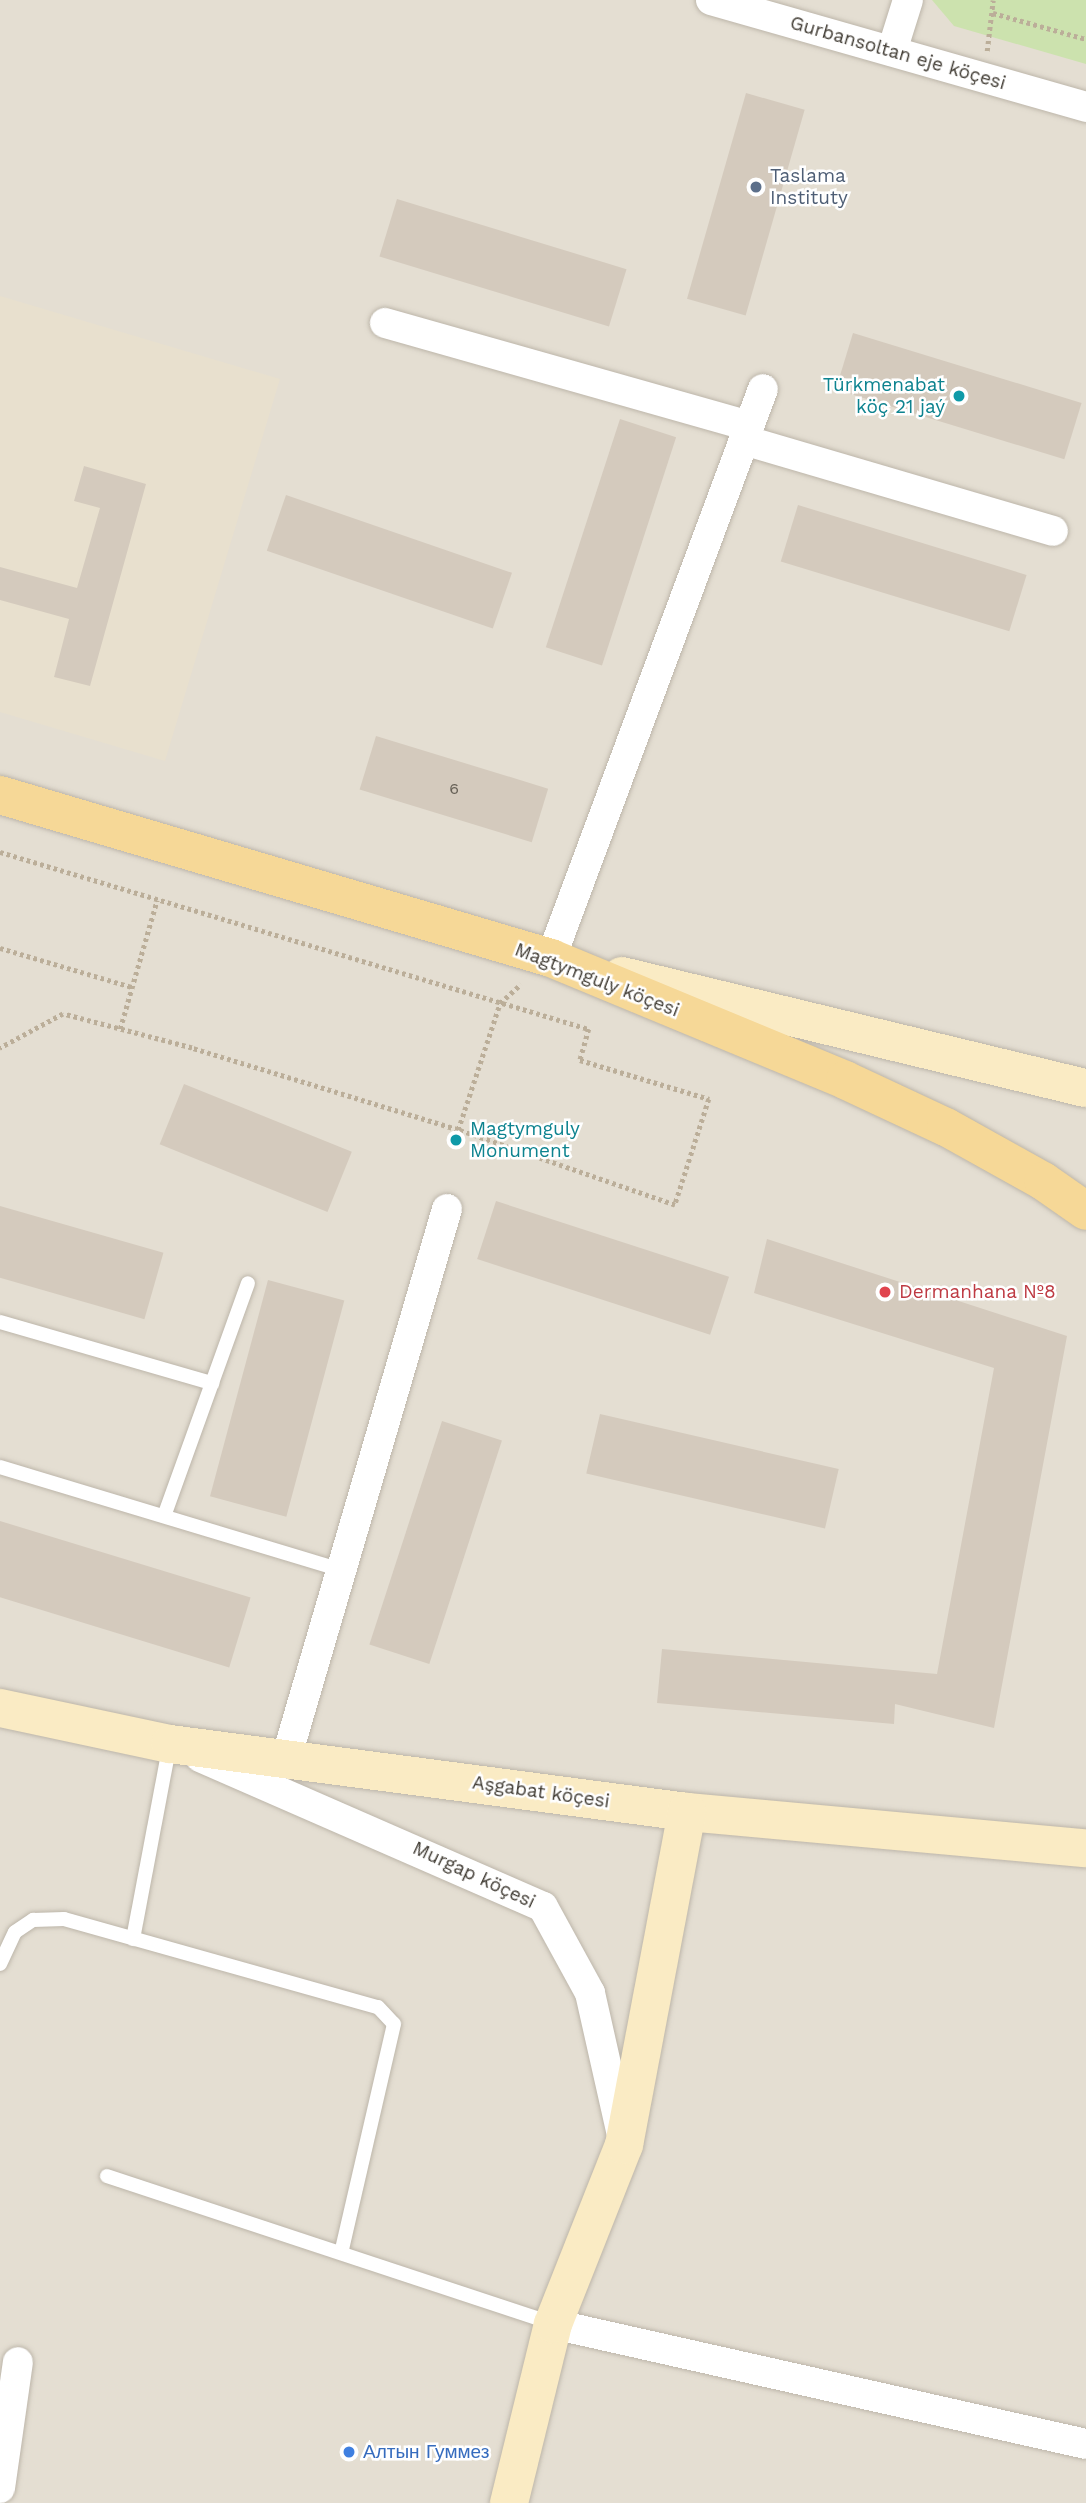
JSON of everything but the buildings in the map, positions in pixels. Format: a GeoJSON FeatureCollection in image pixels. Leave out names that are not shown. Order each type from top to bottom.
{"type":"FeatureCollection","features":[{"type":"Feature","properties":{"kind":"main road","name":"Magtymguly köçesi"},"geometry":{"type":"LineString","coordinates":[[0,795],[551,958],[920,1115],[1043,1181],[1086,1211]]}},
{"type":"Feature","properties":{"kind":"street","name":"Gurbansoltan eje köçesi"},"geometry":{"type":"LineString","coordinates":[[710,0],[1086,107]]}},
{"type":"Feature","properties":{"kind":"street"},"geometry":{"type":"LineString","coordinates":[[892,51],[908,0]]}},
{"type":"Feature","properties":{"kind":"street"},"geometry":{"type":"LineString","coordinates":[[384,323],[747,433],[1054,531]]}},
{"type":"Feature","properties":{"kind":"street"},"geometry":{"type":"LineString","coordinates":[[763,389],[551,958],[1086,1088]]}},
{"type":"Feature","properties":{"kind":"street"},"geometry":{"type":"LineString","coordinates":[[286,1759],[447,1209]]}},
{"type":"Feature","properties":{"kind":"street","name":"Aşgabat köçesi"},"geometry":{"type":"LineString","coordinates":[[0,1708],[170,1744],[687,1812],[1086,1848]]}},
{"type":"Feature","properties":{"kind":"street","name":"Murgap köçesi"},"geometry":{"type":"LineString","coordinates":[[170,1744],[543,1907],[590,1993],[624,2145]]}},
{"type":"Feature","properties":{"kind":"street"},"geometry":{"type":"LineString","coordinates":[[509,2503],[553,2324],[624,2145],[687,1812]]}},
{"type":"Feature","properties":{"kind":"street"},"geometry":{"type":"LineString","coordinates":[[553,2324],[1086,2444]]}},
{"type":"Feature","properties":{"kind":"street"},"geometry":{"type":"LineString","coordinates":[[0,2488],[18,2362]]}},
{"type":"Feature","properties":{"kind":"lane"},"geometry":{"type":"LineString","coordinates":[[164,1516],[248,1283]]}},
{"type":"Feature","properties":{"kind":"lane"},"geometry":{"type":"LineString","coordinates":[[0,1322],[212,1383]]}},
{"type":"Feature","properties":{"kind":"lane"},"geometry":{"type":"LineString","coordinates":[[0,1467],[341,1570]]}},
{"type":"Feature","properties":{"kind":"lane"},"geometry":{"type":"LineString","coordinates":[[133,1939],[170,1744]]}},
{"type":"Feature","properties":{"kind":"lane"},"geometry":{"type":"LineString","coordinates":[[0,1964],[15,1932],[33,1920],[64,1919],[378,2007],[394,2024],[342,2250]]}},
{"type":"Feature","properties":{"kind":"lane"},"geometry":{"type":"LineString","coordinates":[[107,2176],[342,2250],[553,2324]]}},
{"type":"Feature","properties":{"kind":"path"},"geometry":{"type":"LineString","coordinates":[[982,77],[993,0]]}},
{"type":"Feature","properties":{"kind":"path"},"geometry":{"type":"LineString","coordinates":[[993,13],[1086,39]]}},
{"type":"Feature","properties":{"kind":"path"},"geometry":{"type":"LineString","coordinates":[[0,852],[589,1029],[580,1060],[709,1100],[675,1205],[458,1130],[63,1014],[0,1048]]}},
{"type":"Feature","properties":{"kind":"path"},"geometry":{"type":"LineString","coordinates":[[120,1029],[158,900]]}},
{"type":"Feature","properties":{"kind":"path"},"geometry":{"type":"LineString","coordinates":[[0,948],[132,987]]}},
{"type":"Feature","properties":{"kind":"path"},"geometry":{"type":"LineString","coordinates":[[458,1130],[500,1003],[551,958]]}},
{"type":"Feature","properties":{"kind":"shaded area"},"geometry":{"type":"Polygon","coordinates":[[[0,0],[1086,0],[1086,2503],[0,2503],[0,0]]]}},
{"type":"Feature","properties":{"kind":"shaded area"},"geometry":{"type":"Polygon","coordinates":[[[0,296],[280,379],[165,761],[0,712],[0,296]]]}},
{"type":"Feature","properties":{"kind":"green space"},"geometry":{"type":"Polygon","coordinates":[[[932,0],[1086,0],[1086,64],[954,26],[932,0]]]}},
{"type":"Feature","properties":{"kind":"place","name":"Taslama Instituty"},"geometry":{"type":"Point","coordinates":[756,187]}},
{"type":"Feature","properties":{"kind":"place","name":"Türkmenabat köç 21 jaý"},"geometry":{"type":"Point","coordinates":[959,396]}},
{"type":"Feature","properties":{"kind":"place","name":"Magtymguly Monument"},"geometry":{"type":"Point","coordinates":[456,1140]}},
{"type":"Feature","properties":{"kind":"place","name":"Dermanhana №8"},"geometry":{"type":"Point","coordinates":[885,1292]}},
{"type":"Feature","properties":{"kind":"place","name":"Алтын Гуммез"},"geometry":{"type":"Point","coordinates":[349,2452]}}]}
